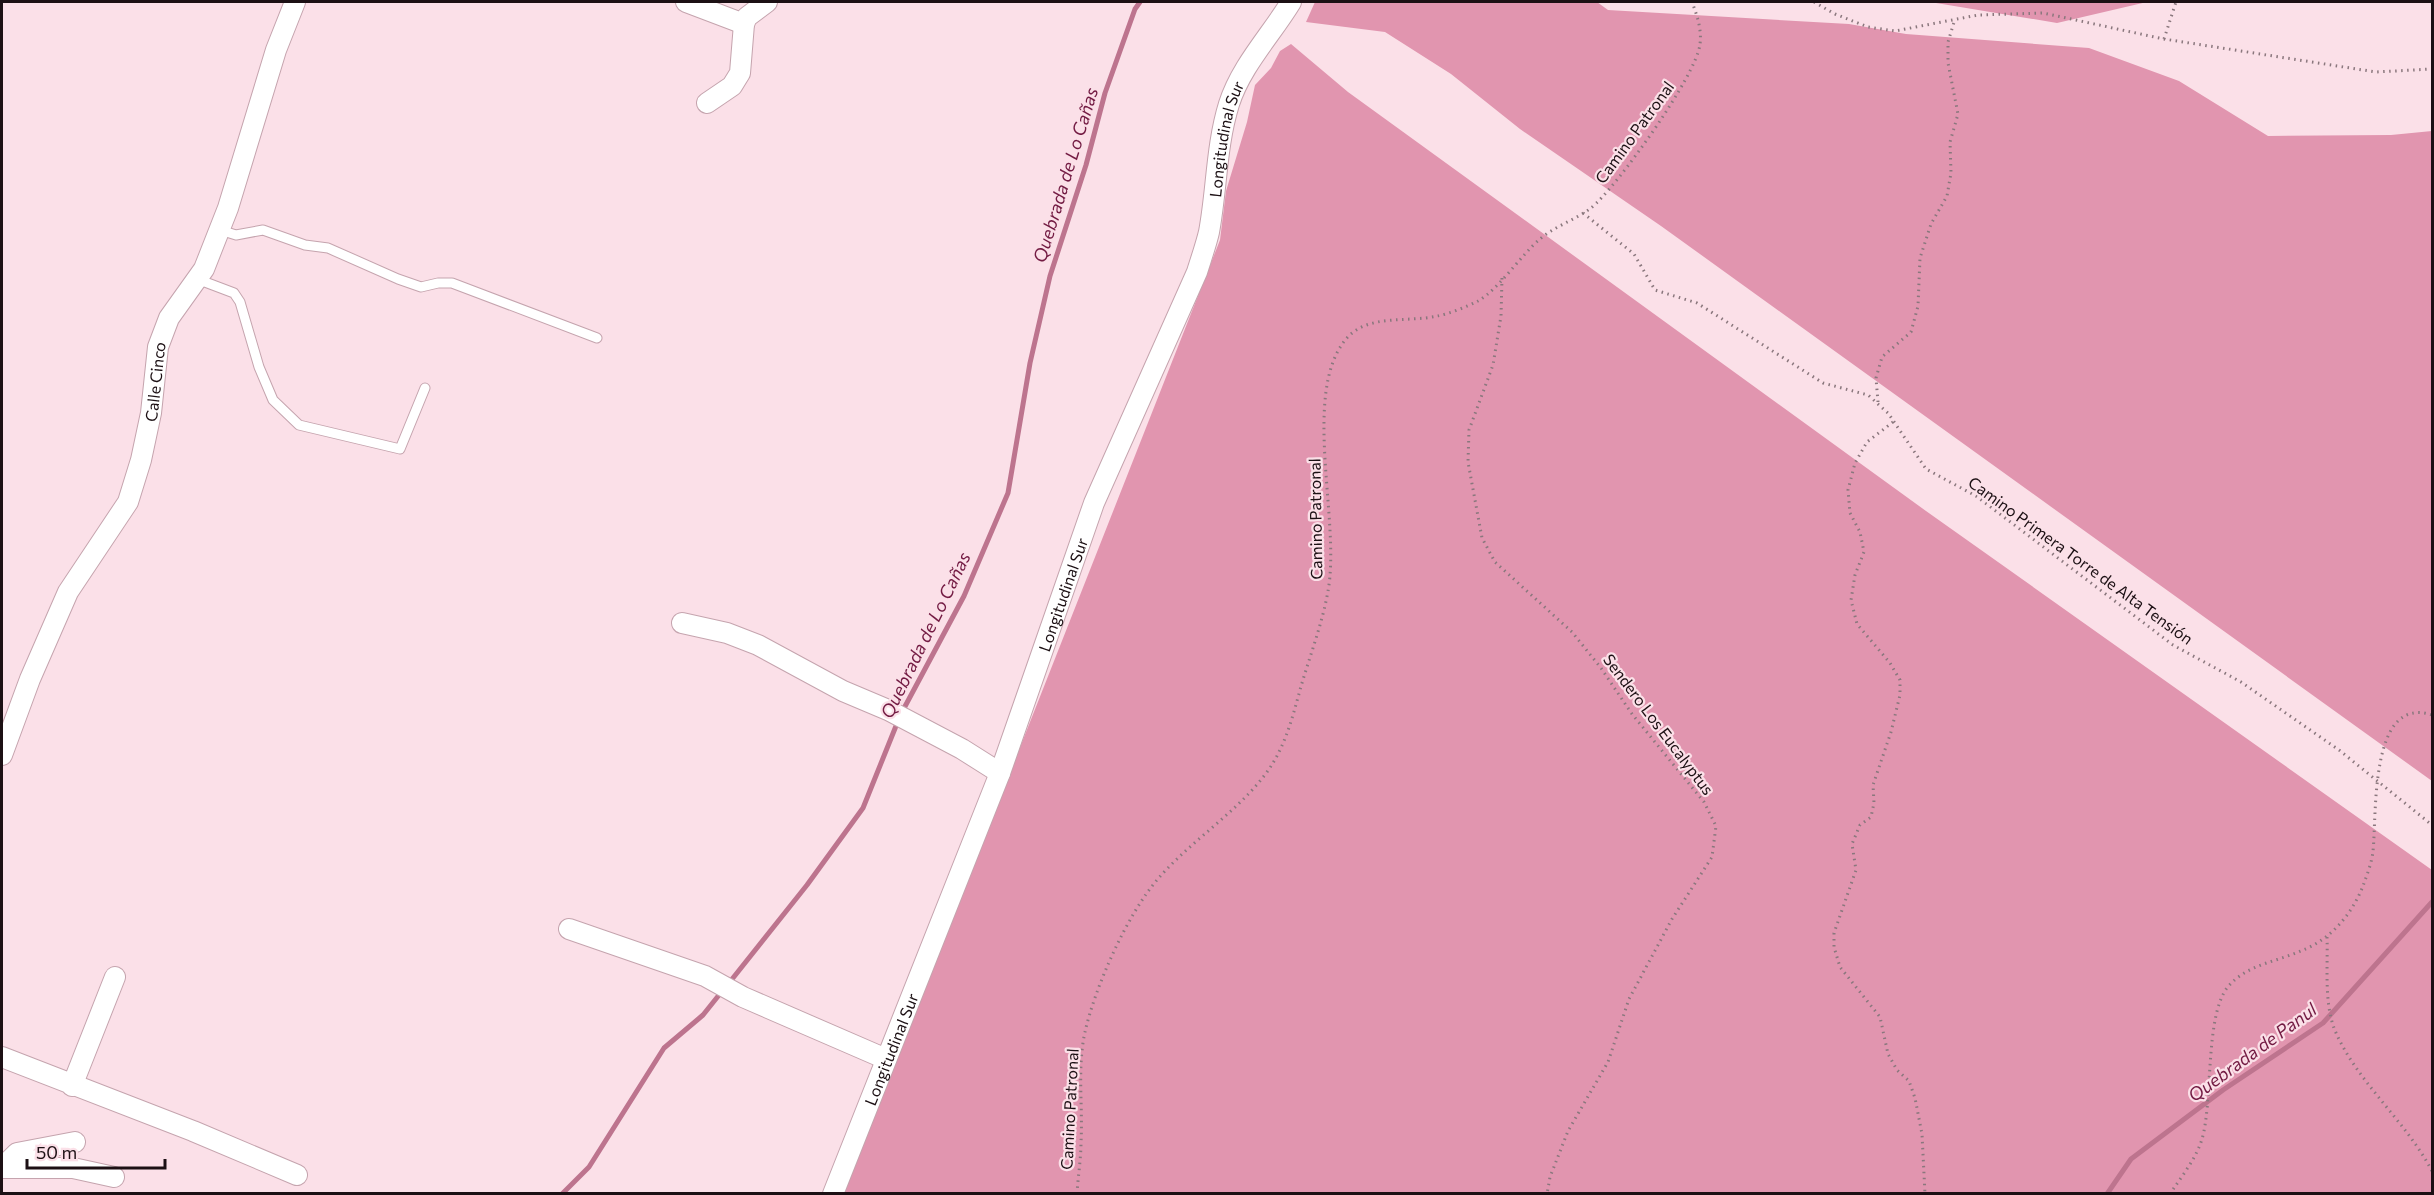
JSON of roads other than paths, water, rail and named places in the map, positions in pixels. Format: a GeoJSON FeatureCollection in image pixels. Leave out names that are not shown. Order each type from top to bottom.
{"type":"FeatureCollection","features":[{"type":"Feature","properties":{"kind":"street","name":"Calle Cinco"},"geometry":{"type":"LineString","coordinates":[[2,755],[30,679],[68,592],[128,502],[141,460],[151,412],[158,347],[170,318],[204,269],[220,230],[276,50],[296,2]]}},
{"type":"Feature","properties":{"kind":"street"},"geometry":{"type":"LineString","coordinates":[[686,2],[744,24]]}},
{"type":"Feature","properties":{"kind":"street"},"geometry":{"type":"LineString","coordinates":[[707,103],[732,86],[740,73],[744,24],[747,17],[767,2]]}},
{"type":"Feature","properties":{"kind":"street","name":"Longitudinal Sur"},"geometry":{"type":"LineString","coordinates":[[833,1194],[1000,773],[1094,503],[1197,272],[1209,233],[1218,153],[1230,103],[1247,66],[1274,30],[1291,2]]}},
{"type":"Feature","properties":{"kind":"street"},"geometry":{"type":"LineString","coordinates":[[682,623],[727,633],[758,645],[843,691],[888,710],[912,725],[962,749],[1000,773]]}},
{"type":"Feature","properties":{"kind":"street"},"geometry":{"type":"LineString","coordinates":[[569,929],[705,976],[743,998],[886,1059]]}},
{"type":"Feature","properties":{"kind":"street"},"geometry":{"type":"LineString","coordinates":[[72,1086],[115,977]]}},
{"type":"Feature","properties":{"kind":"street"},"geometry":{"type":"LineString","coordinates":[[2,1057],[193,1131],[297,1175]]}},
{"type":"Feature","properties":{"kind":"street"},"geometry":{"type":"LineString","coordinates":[[2,1168],[17,1153],[75,1142]]}},
{"type":"Feature","properties":{"kind":"street"},"geometry":{"type":"LineString","coordinates":[[2,1168],[73,1168],[114,1178]]}},
{"type":"Feature","properties":{"kind":"lane"},"geometry":{"type":"LineString","coordinates":[[220,230],[236,235],[263,230],[305,245],[328,248],[421,287],[452,283],[597,338]]}},
{"type":"Feature","properties":{"kind":"lane"},"geometry":{"type":"LineString","coordinates":[[197,279],[234,293],[240,302],[259,367],[273,400],[299,425],[400,449],[425,388]]}},
{"type":"Feature","properties":{"kind":"waterway","name":"Quebrada de Lo Cañas"},"geometry":{"type":"LineString","coordinates":[[902,712],[964,596],[1008,493],[1030,363],[1050,276],[1086,165],[1105,93],[1135,9],[1140,2]]}},
{"type":"Feature","properties":{"kind":"waterway","name":"Quebrada de Lo Cañas"},"geometry":{"type":"LineString","coordinates":[[729,983],[807,885],[863,808],[898,721]]}},
{"type":"Feature","properties":{"kind":"waterway","name":"Quebrada de Panul"},"geometry":{"type":"LineString","coordinates":[[2107,1194],[2131,1159],[2223,1090],[2323,1023],[2432,902]]}},
{"type":"Feature","properties":{"kind":"waterway","name":"Quebrada de Lo Cañas"},"geometry":{"type":"LineString","coordinates":[[562,1194],[589,1167],[664,1048],[703,1015],[723,990]]}}]}
